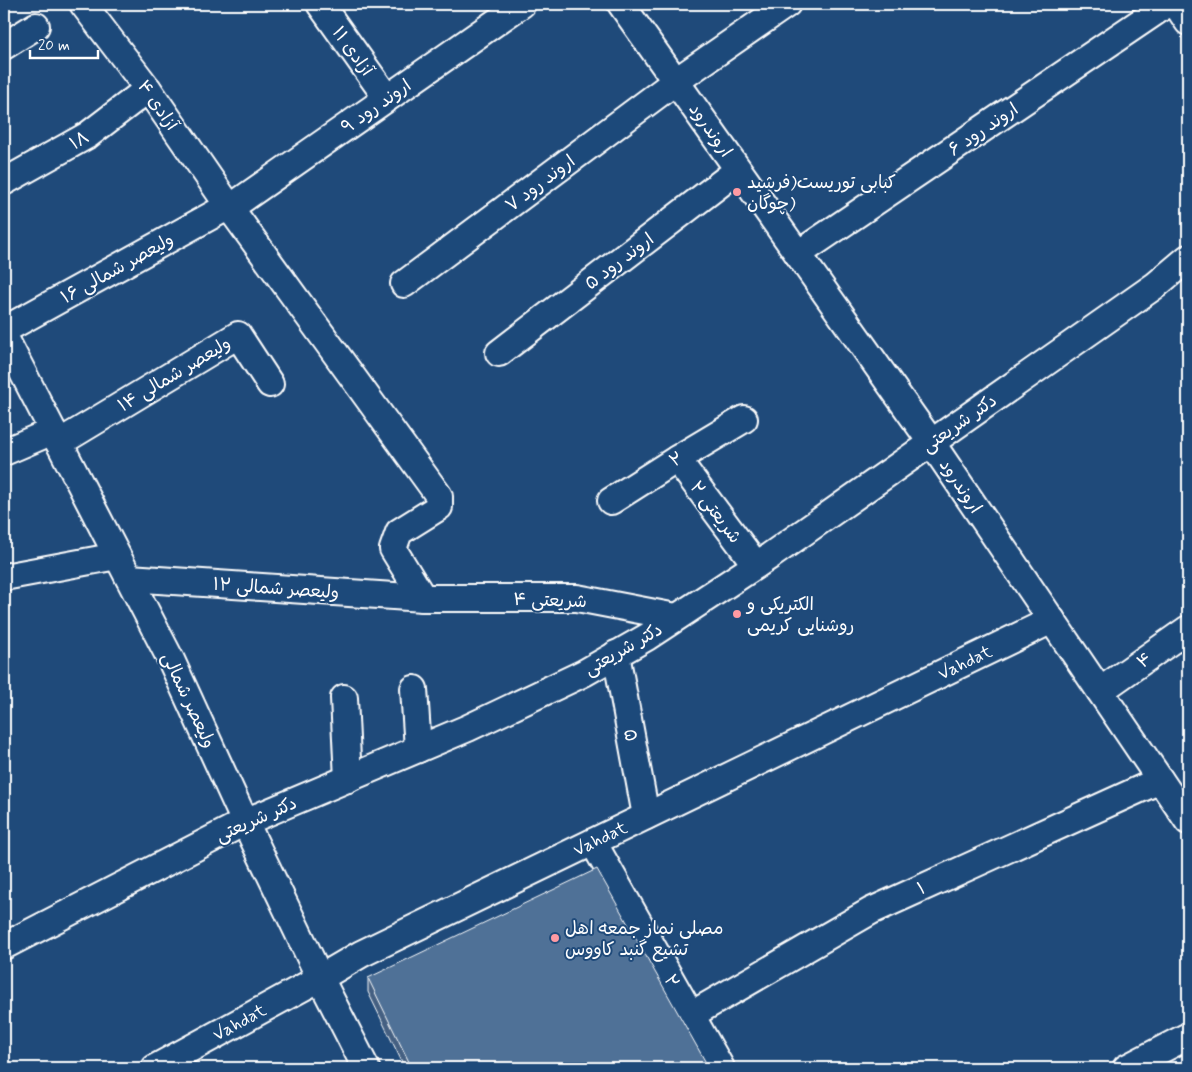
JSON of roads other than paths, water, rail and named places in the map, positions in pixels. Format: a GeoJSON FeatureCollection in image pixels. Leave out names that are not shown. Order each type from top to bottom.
{"type":"FeatureCollection","features":[{"type":"Feature","properties":{"kind":"street","name":"آزادی ۴"},"geometry":{"type":"LineString","coordinates":[[84,4],[148,89],[230,208],[439,496],[440,507],[399,532],[393,549],[422,598]]}},
{"type":"Feature","properties":{"kind":"street","name":"آزادی ۱۱"},"geometry":{"type":"LineString","coordinates":[[320,4],[387,98]]}},
{"type":"Feature","properties":{"kind":"street","name":"اروند رود ۹"},"geometry":{"type":"LineString","coordinates":[[230,208],[522,4]]}},
{"type":"Feature","properties":{"kind":"street","name":"اروندرود"},"geometry":{"type":"LineString","coordinates":[[621,4],[931,442],[1188,821]]}},
{"type":"Feature","properties":{"kind":"street","name":"اروند رود ۷"},"geometry":{"type":"LineString","coordinates":[[404,284],[676,81],[787,4]]}},
{"type":"Feature","properties":{"kind":"street","name":"اروند رود ۶"},"geometry":{"type":"LineString","coordinates":[[798,254],[1167,4]]}},
{"type":"Feature","properties":{"kind":"street"},"geometry":{"type":"LineString","coordinates":[[1176,4],[1188,22]]}},
{"type":"Feature","properties":{"kind":"street"},"geometry":{"type":"LineString","coordinates":[[4,46],[36,26]]}},
{"type":"Feature","properties":{"kind":"street","name":"۱۸"},"geometry":{"type":"LineString","coordinates":[[4,182],[88,135],[148,89]]}},
{"type":"Feature","properties":{"kind":"street","name":"اروند رود ۵"},"geometry":{"type":"LineString","coordinates":[[499,353],[738,170]]}},
{"type":"Feature","properties":{"kind":"street","name":"ولیعصر شمالی ۱۶"},"geometry":{"type":"LineString","coordinates":[[4,330],[218,212],[230,208]]}},
{"type":"Feature","properties":{"kind":"street","name":"دکتر شریعتی"},"geometry":{"type":"LineString","coordinates":[[4,946],[245,822],[486,720],[584,672],[647,637],[756,565],[1156,285],[1188,258]]}},
{"type":"Feature","properties":{"kind":"street","name":"ولیعصر شمالی ۱۴"},"geometry":{"type":"LineString","coordinates":[[56,437],[238,335],[270,384]]}},
{"type":"Feature","properties":{"kind":"street","name":"ولیعصر شمالی"},"geometry":{"type":"LineString","coordinates":[[4,336],[171,660],[245,822],[320,978],[366,1068]]}},
{"type":"Feature","properties":{"kind":"street","name":"۲"},"geometry":{"type":"LineString","coordinates":[[611,502],[677,459],[744,419]]}},
{"type":"Feature","properties":{"kind":"street"},"geometry":{"type":"LineString","coordinates":[[4,452],[56,437]]}},
{"type":"Feature","properties":{"kind":"street","name":"شریعتی ۲"},"geometry":{"type":"LineString","coordinates":[[677,459],[756,565]]}},
{"type":"Feature","properties":{"kind":"street","name":"ولیعصر شمالی ۱۲"},"geometry":{"type":"LineString","coordinates":[[4,577],[123,567],[422,598]]}},
{"type":"Feature","properties":{"kind":"street","name":"شریعتی ۴"},"geometry":{"type":"LineString","coordinates":[[422,598],[577,598],[676,617]]}},
{"type":"Feature","properties":{"kind":"street","name":"Vahdat"},"geometry":{"type":"LineString","coordinates":[[154,1068],[320,978],[360,954],[1052,620]]}},
{"type":"Feature","properties":{"kind":"street","name":"۴"},"geometry":{"type":"LineString","coordinates":[[1100,691],[1188,629]]}},
{"type":"Feature","properties":{"kind":"street","name":"۵"},"geometry":{"type":"LineString","coordinates":[[616,654],[646,816]]}},
{"type":"Feature","properties":{"kind":"street"},"geometry":{"type":"LineString","coordinates":[[414,689],[418,749]]}},
{"type":"Feature","properties":{"kind":"street"},"geometry":{"type":"LineString","coordinates":[[344,698],[348,779]]}},
{"type":"Feature","properties":{"kind":"street","name":"۱"},"geometry":{"type":"LineString","coordinates":[[691,1015],[870,911],[1160,780]]}},
{"type":"Feature","properties":{"kind":"street","name":"۲"},"geometry":{"type":"LineString","coordinates":[[592,842],[721,1068]]}},
{"type":"Feature","properties":{"kind":"street"},"geometry":{"type":"LineString","coordinates":[[1126,1068],[1163,1060],[1188,1036]]}},
{"type":"Feature","properties":{"kind":"place","name":"کبابی توریست(فرشید چوگان)"},"geometry":{"type":"Point","coordinates":[737,192]}},
{"type":"Feature","properties":{"kind":"place","name":"الکتریکی و روشنایی کریمی"},"geometry":{"type":"Point","coordinates":[737,614]}},
{"type":"Feature","properties":{"kind":"place","name":"مصلی نماز جمعه اهل تشیع گنبد کاووس"},"geometry":{"type":"Point","coordinates":[555,938]}}]}
